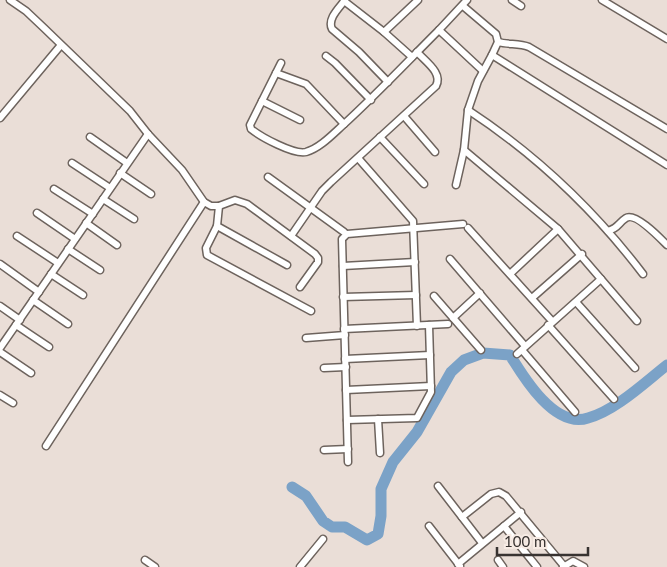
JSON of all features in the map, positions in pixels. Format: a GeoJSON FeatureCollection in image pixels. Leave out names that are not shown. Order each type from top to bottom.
{"type":"FeatureCollection","features":[{"type":"Feature","properties":{"kind":"street"},"geometry":{"type":"LineString","coordinates":[[10,0],[26,11],[130,111],[148,134],[182,170],[204,202],[211,206],[219,206],[240,200],[291,236],[318,258],[317,265],[300,287]]}},
{"type":"Feature","properties":{"kind":"street"},"geometry":{"type":"LineString","coordinates":[[291,236],[310,207],[332,182],[438,83],[437,73],[344,0],[331,20],[332,30],[359,52],[388,82]]}},
{"type":"Feature","properties":{"kind":"street"},"geometry":{"type":"LineString","coordinates":[[384,32],[418,0]]}},
{"type":"Feature","properties":{"kind":"street"},"geometry":{"type":"LineString","coordinates":[[512,0],[522,6]]}},
{"type":"Feature","properties":{"kind":"street"},"geometry":{"type":"LineString","coordinates":[[602,0],[667,39]]}},
{"type":"Feature","properties":{"kind":"street"},"geometry":{"type":"LineString","coordinates":[[281,64],[250,125],[251,129],[287,149],[305,153],[325,141],[371,100],[465,3],[496,34],[498,42],[483,71],[468,110],[464,150],[456,185]]}},
{"type":"Feature","properties":{"kind":"street"},"geometry":{"type":"LineString","coordinates":[[439,30],[483,71]]}},
{"type":"Feature","properties":{"kind":"street"},"geometry":{"type":"LineString","coordinates":[[498,42],[529,47],[667,129]]}},
{"type":"Feature","properties":{"kind":"street"},"geometry":{"type":"LineString","coordinates":[[0,118],[61,45]]}},
{"type":"Feature","properties":{"kind":"street"},"geometry":{"type":"LineString","coordinates":[[492,55],[667,165]]}},
{"type":"Feature","properties":{"kind":"street"},"geometry":{"type":"LineString","coordinates":[[326,56],[335,62],[371,100]]}},
{"type":"Feature","properties":{"kind":"street"},"geometry":{"type":"LineString","coordinates":[[276,73],[306,84],[344,124]]}},
{"type":"Feature","properties":{"kind":"street"},"geometry":{"type":"LineString","coordinates":[[262,101],[300,120]]}},
{"type":"Feature","properties":{"kind":"street"},"geometry":{"type":"LineString","coordinates":[[468,110],[514,144],[553,178],[608,231],[643,274]]}},
{"type":"Feature","properties":{"kind":"street"},"geometry":{"type":"LineString","coordinates":[[404,116],[435,152]]}},
{"type":"Feature","properties":{"kind":"street"},"geometry":{"type":"LineString","coordinates":[[32,373],[0,350],[148,134]]}},
{"type":"Feature","properties":{"kind":"street"},"geometry":{"type":"LineString","coordinates":[[90,137],[127,163]]}},
{"type":"Feature","properties":{"kind":"street"},"geometry":{"type":"LineString","coordinates":[[380,137],[424,184]]}},
{"type":"Feature","properties":{"kind":"street"},"geometry":{"type":"LineString","coordinates":[[464,150],[558,229],[582,254],[637,321]]}},
{"type":"Feature","properties":{"kind":"street"},"geometry":{"type":"LineString","coordinates":[[358,158],[413,221],[417,326]]}},
{"type":"Feature","properties":{"kind":"street"},"geometry":{"type":"LineString","coordinates":[[72,162],[110,188]]}},
{"type":"Feature","properties":{"kind":"street"},"geometry":{"type":"LineString","coordinates":[[120,173],[151,194]]}},
{"type":"Feature","properties":{"kind":"street"},"geometry":{"type":"LineString","coordinates":[[268,177],[344,232]]}},
{"type":"Feature","properties":{"kind":"street"},"geometry":{"type":"LineString","coordinates":[[54,189],[93,214]]}},
{"type":"Feature","properties":{"kind":"street"},"geometry":{"type":"LineString","coordinates":[[103,199],[134,219]]}},
{"type":"Feature","properties":{"kind":"street"},"geometry":{"type":"LineString","coordinates":[[46,446],[204,202]]}},
{"type":"Feature","properties":{"kind":"street"},"geometry":{"type":"LineString","coordinates":[[219,206],[217,226],[206,248],[207,256],[311,311]]}},
{"type":"Feature","properties":{"kind":"street"},"geometry":{"type":"LineString","coordinates":[[37,213],[75,239]]}},
{"type":"Feature","properties":{"kind":"street"},"geometry":{"type":"LineString","coordinates":[[608,231],[618,227],[628,217],[634,217],[667,245]]}},
{"type":"Feature","properties":{"kind":"street"},"geometry":{"type":"LineString","coordinates":[[86,223],[117,245]]}},
{"type":"Feature","properties":{"kind":"street"},"geometry":{"type":"LineString","coordinates":[[217,226],[287,265]]}},
{"type":"Feature","properties":{"kind":"street"},"geometry":{"type":"LineString","coordinates":[[348,462],[342,239],[347,234],[466,226],[532,298],[550,323],[614,399]]}},
{"type":"Feature","properties":{"kind":"street"},"geometry":{"type":"LineString","coordinates":[[510,274],[558,229]]}},
{"type":"Feature","properties":{"kind":"street"},"geometry":{"type":"LineString","coordinates":[[17,236],[58,264]]}},
{"type":"Feature","properties":{"kind":"street"},"geometry":{"type":"LineString","coordinates":[[68,249],[100,270]]}},
{"type":"Feature","properties":{"kind":"street"},"geometry":{"type":"LineString","coordinates":[[532,298],[582,254]]}},
{"type":"Feature","properties":{"kind":"street"},"geometry":{"type":"LineString","coordinates":[[450,259],[480,293],[522,350],[576,412]]}},
{"type":"Feature","properties":{"kind":"street"},"geometry":{"type":"LineString","coordinates":[[343,266],[415,262]]}},
{"type":"Feature","properties":{"kind":"street"},"geometry":{"type":"LineString","coordinates":[[0,264],[39,292]]}},
{"type":"Feature","properties":{"kind":"street"},"geometry":{"type":"LineString","coordinates":[[51,274],[83,295]]}},
{"type":"Feature","properties":{"kind":"street"},"geometry":{"type":"LineString","coordinates":[[522,350],[601,279]]}},
{"type":"Feature","properties":{"kind":"street"},"geometry":{"type":"LineString","coordinates":[[453,318],[480,293]]}},
{"type":"Feature","properties":{"kind":"street"},"geometry":{"type":"LineString","coordinates":[[344,297],[416,295]]}},
{"type":"Feature","properties":{"kind":"street"},"geometry":{"type":"LineString","coordinates":[[434,296],[481,350]]}},
{"type":"Feature","properties":{"kind":"street"},"geometry":{"type":"LineString","coordinates":[[33,300],[68,324]]}},
{"type":"Feature","properties":{"kind":"street"},"geometry":{"type":"LineString","coordinates":[[576,302],[635,368]]}},
{"type":"Feature","properties":{"kind":"street"},"geometry":{"type":"LineString","coordinates":[[0,306],[50,347]]}},
{"type":"Feature","properties":{"kind":"street"},"geometry":{"type":"LineString","coordinates":[[306,338],[344,332],[448,324]]}},
{"type":"Feature","properties":{"kind":"street"},"geometry":{"type":"LineString","coordinates":[[347,420],[416,418],[431,392],[429,325]]}},
{"type":"Feature","properties":{"kind":"street"},"geometry":{"type":"LineString","coordinates":[[345,359],[430,355]]}},
{"type":"Feature","properties":{"kind":"street"},"geometry":{"type":"LineString","coordinates":[[324,368],[346,367]]}},
{"type":"Feature","properties":{"kind":"street"},"geometry":{"type":"LineString","coordinates":[[346,390],[431,386]]}},
{"type":"Feature","properties":{"kind":"street"},"geometry":{"type":"LineString","coordinates":[[0,395],[13,403]]}},
{"type":"Feature","properties":{"kind":"street"},"geometry":{"type":"LineString","coordinates":[[378,419],[380,452]]}},
{"type":"Feature","properties":{"kind":"street"},"geometry":{"type":"LineString","coordinates":[[324,450],[348,449]]}},
{"type":"Feature","properties":{"kind":"street"},"geometry":{"type":"LineString","coordinates":[[438,486],[482,544]]}},
{"type":"Feature","properties":{"kind":"street"},"geometry":{"type":"LineString","coordinates":[[462,517],[491,494],[499,492],[506,496],[564,566],[573,561],[584,567]]}},
{"type":"Feature","properties":{"kind":"street"},"geometry":{"type":"LineString","coordinates":[[429,526],[460,566],[482,544],[520,512]]}},
{"type":"Feature","properties":{"kind":"street"},"geometry":{"type":"LineString","coordinates":[[504,526],[537,567]]}},
{"type":"Feature","properties":{"kind":"street"},"geometry":{"type":"LineString","coordinates":[[300,567],[323,539]]}},
{"type":"Feature","properties":{"kind":"street"},"geometry":{"type":"LineString","coordinates":[[145,560],[155,567]]}},
{"type":"Feature","properties":{"kind":"street"},"geometry":{"type":"LineString","coordinates":[[498,560],[503,567]]}},
{"type":"Feature","properties":{"kind":"waterway"},"geometry":{"type":"LineString","coordinates":[[292,487],[306,496],[323,521],[332,527],[345,527],[367,540],[378,534],[381,516],[381,489],[393,462],[417,432],[451,372],[464,360],[483,353],[510,355],[523,376],[542,399],[564,416],[576,419],[588,418],[609,409],[667,365]]}}]}
